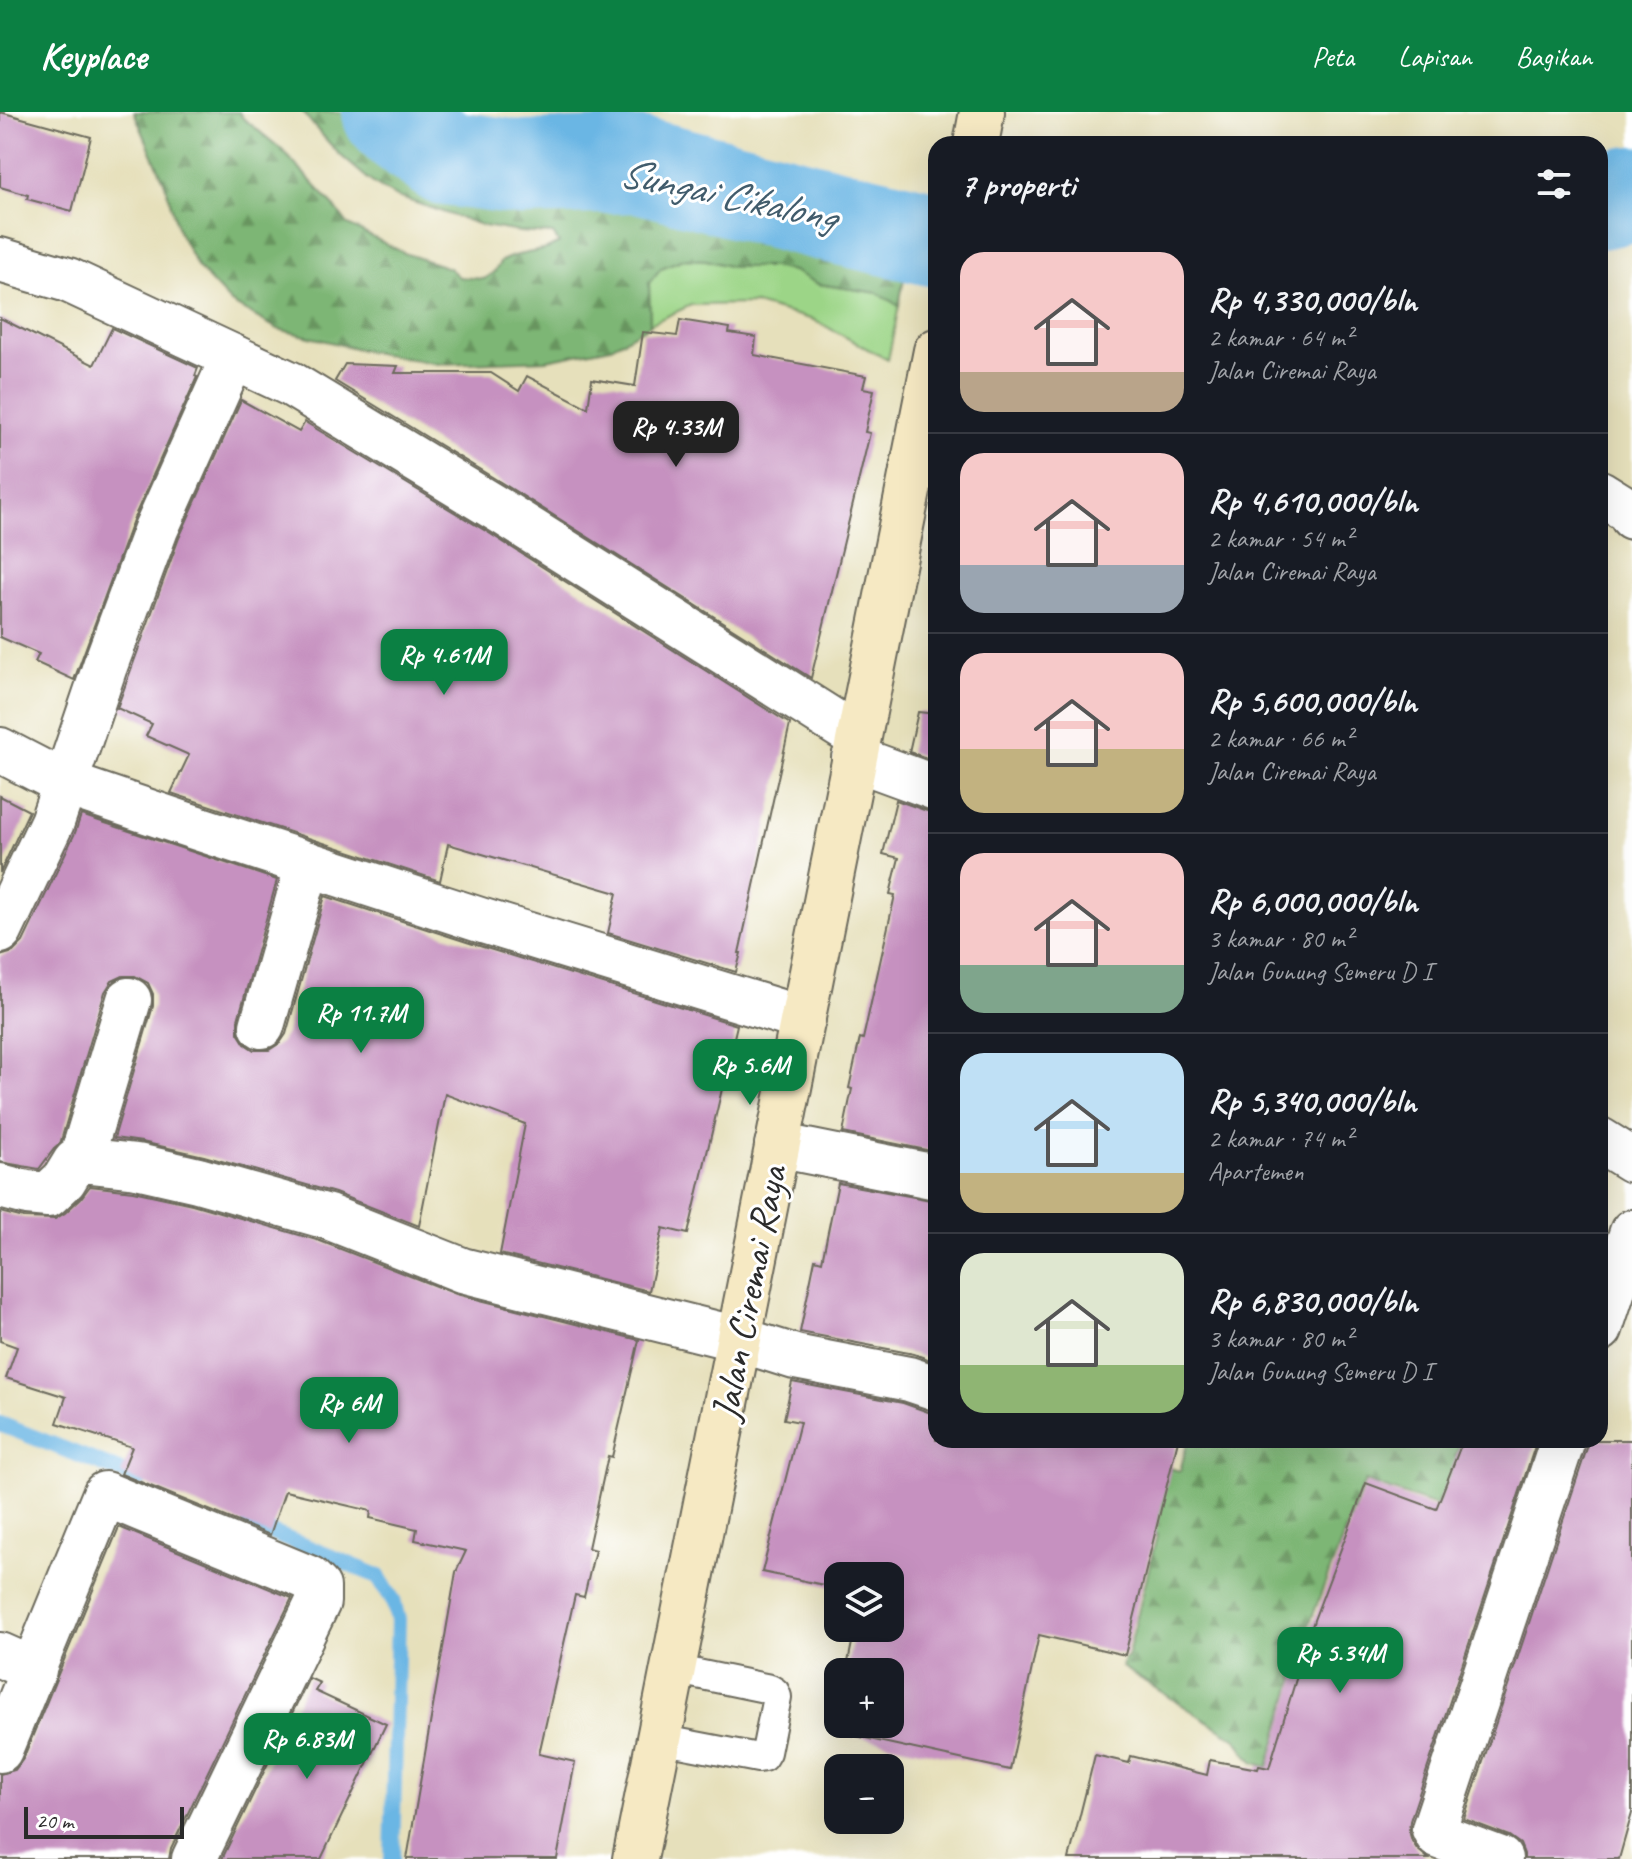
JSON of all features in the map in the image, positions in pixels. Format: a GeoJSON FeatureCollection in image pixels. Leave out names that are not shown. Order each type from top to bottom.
{"type":"FeatureCollection","features":[{"type":"Feature","properties":{"kind":"street"},"geometry":{"type":"LineString","coordinates":[[978,136],[982,112]]}},
{"type":"Feature","properties":{"kind":"street"},"geometry":{"type":"LineString","coordinates":[[0,260],[68,280],[291,384],[502,512],[856,748],[928,784]]}},
{"type":"Feature","properties":{"kind":"street"},"geometry":{"type":"LineString","coordinates":[[0,931],[52,822],[156,529],[233,357]]}},
{"type":"Feature","properties":{"kind":"street","name":"Jalan Ciremai Raya"},"geometry":{"type":"LineString","coordinates":[[635,1859],[928,399]]}},
{"type":"Feature","properties":{"kind":"street"},"geometry":{"type":"LineString","coordinates":[[1608,498],[1629,511],[1632,517]]}},
{"type":"Feature","properties":{"kind":"street"},"geometry":{"type":"LineString","coordinates":[[0,750],[64,783],[480,920],[803,1019]]}},
{"type":"Feature","properties":{"kind":"street"},"geometry":{"type":"LineString","coordinates":[[262,1026],[308,864]]}},
{"type":"Feature","properties":{"kind":"street"},"geometry":{"type":"LineString","coordinates":[[81,1160],[129,1000]]}},
{"type":"Feature","properties":{"kind":"street"},"geometry":{"type":"LineString","coordinates":[[777,1145],[928,1175]]}},
{"type":"Feature","properties":{"kind":"street"},"geometry":{"type":"LineString","coordinates":[[1608,1145],[1632,1160]]}},
{"type":"Feature","properties":{"kind":"street"},"geometry":{"type":"LineString","coordinates":[[0,1186],[48,1195],[64,1180],[75,1162],[81,1160],[137,1166],[328,1217],[462,1270],[738,1339],[795,1357],[928,1385]]}},
{"type":"Feature","properties":{"kind":"street"},"geometry":{"type":"LineString","coordinates":[[1608,1305],[1632,1232]]}},
{"type":"Feature","properties":{"kind":"street"},"geometry":{"type":"LineString","coordinates":[[1500,1859],[1438,1836],[1434,1829],[1560,1448]]}},
{"type":"Feature","properties":{"kind":"street"},"geometry":{"type":"LineString","coordinates":[[0,1750],[17,1662],[105,1494],[309,1578],[318,1587],[318,1602],[194,1859]]}},
{"type":"Feature","properties":{"kind":"lane"},"geometry":{"type":"LineString","coordinates":[[659,1739],[758,1758],[766,1752],[769,1738],[777,1697],[775,1692],[673,1669]]}},
{"type":"Feature","properties":{"kind":"green space"},"geometry":{"type":"Polygon","coordinates":[[[134,112],[239,112],[281,149],[348,225],[404,253],[449,268],[459,277],[484,279],[495,271],[501,261],[559,243],[553,234],[484,226],[395,196],[374,184],[339,154],[303,112],[347,112],[376,153],[405,178],[452,200],[580,194],[675,205],[703,204],[828,230],[894,252],[906,267],[899,306],[878,293],[818,284],[793,271],[773,267],[732,267],[706,260],[683,259],[661,268],[649,283],[650,325],[611,347],[547,360],[438,364],[366,351],[278,329],[231,303],[198,268],[178,230],[165,183],[134,112]]]}},
{"type":"Feature","properties":{"kind":"green space"},"geometry":{"type":"Polygon","coordinates":[[[683,259],[706,260],[732,267],[773,267],[794,271],[818,284],[878,293],[899,306],[888,360],[814,320],[755,304],[691,305],[650,324],[649,283],[661,268],[683,259]]]}},
{"type":"Feature","properties":{"kind":"green space"},"geometry":{"type":"Polygon","coordinates":[[[1186,1448],[1458,1448],[1455,1457],[1460,1459],[1441,1508],[1365,1481],[1306,1633],[1268,1767],[1254,1763],[1236,1739],[1122,1667],[1124,1658],[1127,1658],[1157,1535],[1152,1533],[1170,1468],[1180,1471],[1186,1448]]]}},
{"type":"Feature","properties":{"kind":"building"},"geometry":{"type":"Polygon","coordinates":[[[0,112],[91,137],[72,211],[27,199],[28,195],[0,187],[0,112]]]}},
{"type":"Feature","properties":{"kind":"building"},"geometry":{"type":"Polygon","coordinates":[[[0,318],[94,365],[112,328],[198,368],[197,377],[133,520],[74,680],[35,662],[39,654],[0,637],[0,318]]]}},
{"type":"Feature","properties":{"kind":"building"},"geometry":{"type":"Polygon","coordinates":[[[680,320],[730,328],[729,333],[756,337],[754,355],[866,376],[863,388],[874,390],[865,432],[870,433],[811,678],[335,381],[345,364],[398,366],[395,373],[491,373],[519,391],[527,376],[588,408],[592,379],[635,386],[643,332],[677,336],[680,320]]]}},
{"type":"Feature","properties":{"kind":"building"},"geometry":{"type":"Polygon","coordinates":[[[241,400],[299,432],[305,422],[489,533],[790,724],[736,972],[608,933],[617,893],[448,844],[440,881],[171,793],[189,755],[146,736],[152,724],[117,708],[179,538],[241,400]]]}},
{"type":"Feature","properties":{"kind":"building"},"geometry":{"type":"Polygon","coordinates":[[[918,712],[928,713],[928,758],[909,752],[918,712]]]}},
{"type":"Feature","properties":{"kind":"building"},"geometry":{"type":"Polygon","coordinates":[[[0,796],[29,811],[0,873],[0,796]]]}},
{"type":"Feature","properties":{"kind":"building"},"geometry":{"type":"Polygon","coordinates":[[[896,800],[928,811],[928,1150],[843,1133],[852,1089],[849,1088],[895,895],[890,894],[899,858],[883,854],[896,800]]]}},
{"type":"Feature","properties":{"kind":"building"},"geometry":{"type":"Polygon","coordinates":[[[81,815],[277,880],[238,1020],[238,1033],[245,1044],[254,1050],[269,1050],[280,1043],[286,1034],[325,896],[737,1025],[688,1234],[663,1228],[649,1291],[500,1254],[525,1124],[445,1094],[419,1226],[335,1193],[204,1156],[114,1138],[153,1006],[153,994],[148,983],[135,976],[123,976],[112,981],[105,992],[60,1144],[39,1169],[0,1162],[0,956],[13,952],[23,942],[81,815]]]}},
{"type":"Feature","properties":{"kind":"building"},"geometry":{"type":"Polygon","coordinates":[[[838,1183],[928,1200],[928,1359],[800,1332],[815,1259],[822,1261],[838,1183]]]}},
{"type":"Feature","properties":{"kind":"building"},"geometry":{"type":"Polygon","coordinates":[[[90,1186],[133,1191],[192,1204],[320,1241],[456,1294],[639,1340],[612,1457],[608,1456],[588,1548],[595,1550],[584,1597],[575,1595],[539,1754],[575,1762],[557,1859],[407,1859],[456,1572],[466,1551],[415,1540],[417,1529],[370,1518],[371,1511],[285,1491],[270,1535],[121,1474],[132,1447],[57,1423],[66,1397],[6,1378],[17,1347],[0,1341],[0,1212],[24,1218],[55,1219],[81,1198],[90,1186]]]}},
{"type":"Feature","properties":{"kind":"building"},"geometry":{"type":"Polygon","coordinates":[[[792,1382],[903,1403],[928,1412],[928,1448],[1176,1448],[1125,1655],[1039,1635],[1010,1770],[865,1738],[904,1738],[904,1658],[849,1658],[852,1642],[904,1642],[904,1562],[824,1562],[824,1585],[762,1572],[800,1422],[784,1419],[792,1382]]]}},
{"type":"Feature","properties":{"kind":"building"},"geometry":{"type":"Polygon","coordinates":[[[1608,1440],[1632,1440],[1632,1813],[1619,1859],[1524,1859],[1520,1844],[1509,1836],[1464,1819],[1587,1448],[1608,1448],[1608,1440]]]}},
{"type":"Feature","properties":{"kind":"building"},"geometry":{"type":"Polygon","coordinates":[[[1460,1448],[1534,1448],[1410,1821],[1412,1841],[1429,1859],[1069,1859],[1095,1755],[1129,1763],[1131,1756],[1207,1775],[1210,1760],[1258,1769],[1259,1766],[1269,1768],[1314,1620],[1366,1483],[1436,1509],[1460,1448]]]}},
{"type":"Feature","properties":{"kind":"building"},"geometry":{"type":"Polygon","coordinates":[[[119,1527],[292,1598],[171,1848],[169,1859],[0,1859],[0,1774],[15,1770],[23,1759],[119,1527]]]}},
{"type":"Feature","properties":{"kind":"building"},"geometry":{"type":"Polygon","coordinates":[[[309,1678],[320,1683],[315,1691],[386,1724],[321,1859],[222,1859],[309,1678]]]}},
{"type":"Feature","properties":{"kind":"waterway","name":"Sungai Cikalong"},"geometry":{"type":"LineString","coordinates":[[390,112],[404,127],[447,158],[520,168],[640,165],[928,237]]}},
{"type":"Feature","properties":{"kind":"waterway","name":"Sungai Cikalong"},"geometry":{"type":"LineString","coordinates":[[1608,199],[1632,194]]}},
{"type":"Feature","properties":{"kind":"waterway"},"geometry":{"type":"LineString","coordinates":[[0,1424],[140,1479]]}},
{"type":"Feature","properties":{"kind":"waterway"},"geometry":{"type":"LineString","coordinates":[[250,1524],[378,1576],[393,1600],[398,1620],[392,1859]]}}]}
